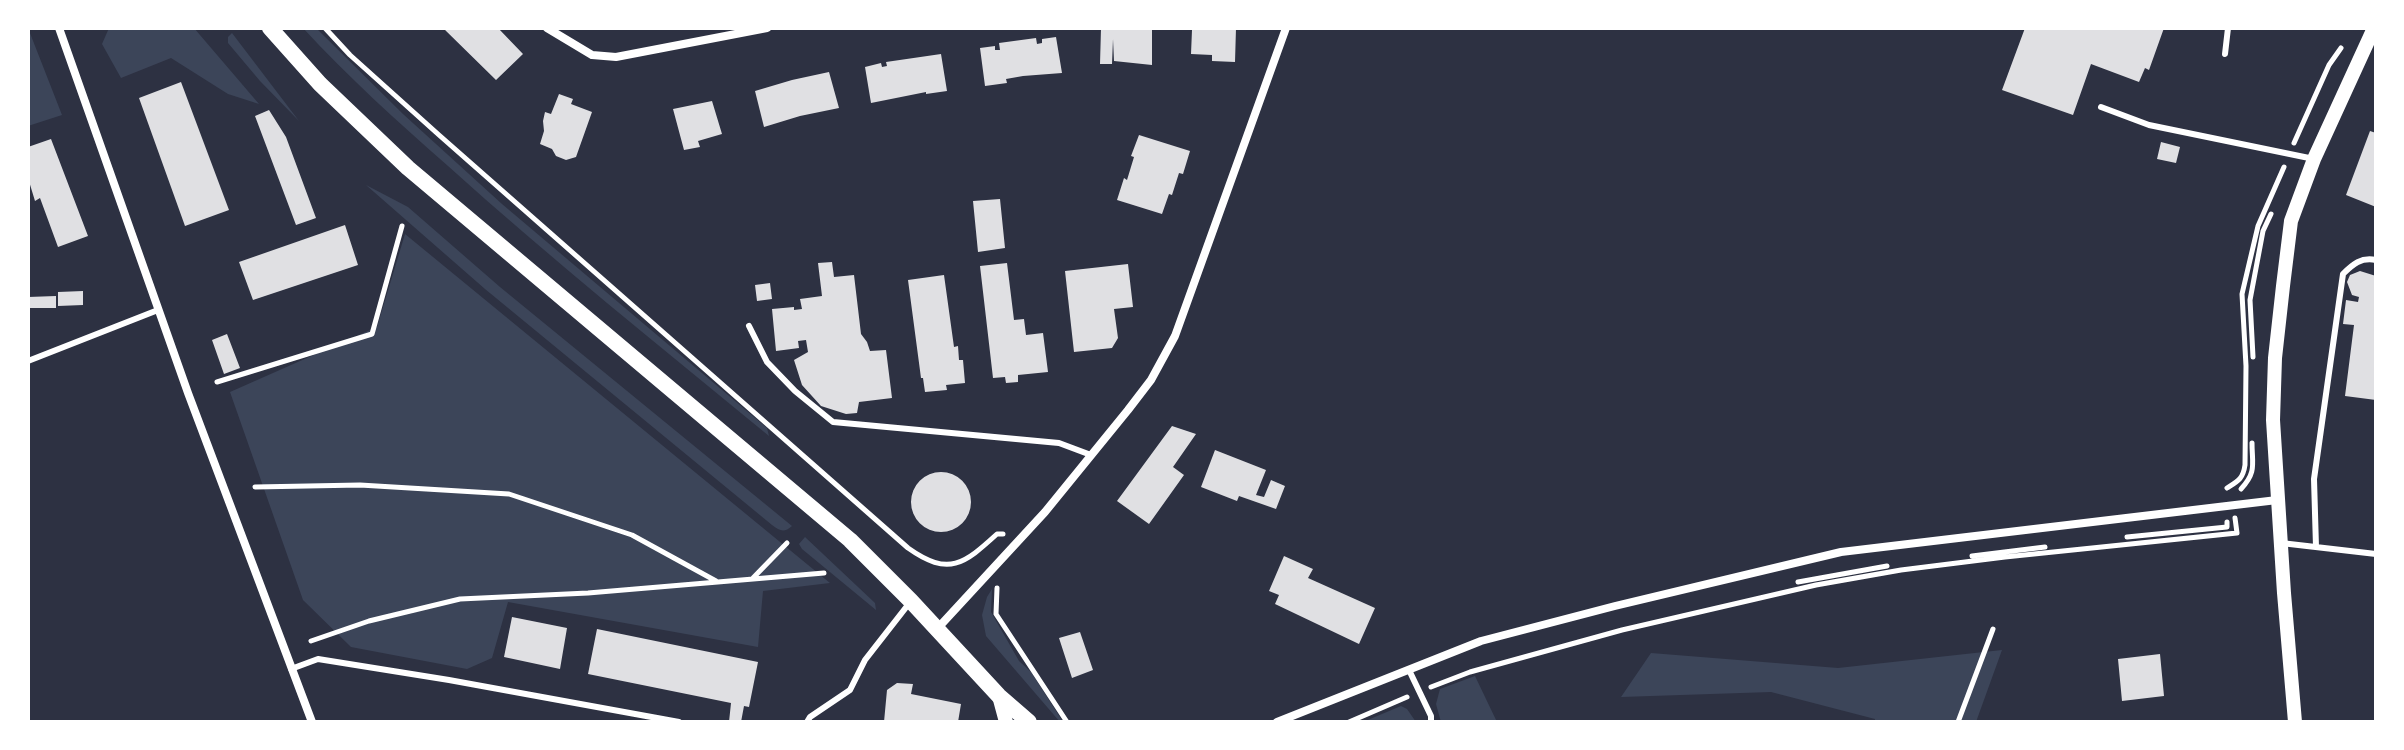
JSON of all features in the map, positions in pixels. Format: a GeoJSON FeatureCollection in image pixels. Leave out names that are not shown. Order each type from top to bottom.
{"type":"FeatureCollection","features":[{"type":"Feature","properties":{"kind":"main road"},"geometry":{"type":"LineString","coordinates":[[270,28],[329,93],[408,168],[850,540],[999,696],[1029,722]]}},
{"type":"Feature","properties":{"kind":"main road"},"geometry":{"type":"LineString","coordinates":[[999,696],[1018,722]]}},
{"type":"Feature","properties":{"kind":"street"},"geometry":{"type":"LineString","coordinates":[[59,28],[158,310],[312,722]]}},
{"type":"Feature","properties":{"kind":"street"},"geometry":{"type":"LineString","coordinates":[[547,28],[592,55],[616,57],[767,28]]}},
{"type":"Feature","properties":{"kind":"street"},"geometry":{"type":"LineString","coordinates":[[936,629],[1045,512],[1151,380],[1175,336],[1286,28]]}},
{"type":"Feature","properties":{"kind":"street"},"geometry":{"type":"LineString","coordinates":[[2295,722],[2277,500],[2273,420],[2275,358],[2291,221],[2314,159],[2374,28]]}},
{"type":"Feature","properties":{"kind":"street"},"geometry":{"type":"LineString","coordinates":[[1277,722],[1481,641],[1841,552],[2277,500]]}},
{"type":"Feature","properties":{"kind":"street"},"geometry":{"type":"LineString","coordinates":[[999,696],[1006,722]]}},
{"type":"Feature","properties":{"kind":"street"},"geometry":{"type":"LineString","coordinates":[[1290,722],[1305,712]]}},
{"type":"Feature","properties":{"kind":"lane"},"geometry":{"type":"LineString","coordinates":[[2225,54],[2228,28]]}},
{"type":"Feature","properties":{"kind":"lane"},"geometry":{"type":"LineString","coordinates":[[2101,107],[2149,125],[2314,159]]}},
{"type":"Feature","properties":{"kind":"lane"},"geometry":{"type":"LineString","coordinates":[[2316,547],[2314,479],[2343,274],[2354,263],[2376,260]]}},
{"type":"Feature","properties":{"kind":"lane"},"geometry":{"type":"LineString","coordinates":[[28,361],[158,310]]}},
{"type":"Feature","properties":{"kind":"lane"},"geometry":{"type":"LineString","coordinates":[[749,326],[767,362],[795,391],[833,422],[1059,443],[1091,455]]}},
{"type":"Feature","properties":{"kind":"lane"},"geometry":{"type":"LineString","coordinates":[[2281,543],[2376,554]]}},
{"type":"Feature","properties":{"kind":"lane"},"geometry":{"type":"LineString","coordinates":[[807,722],[850,690],[865,660],[911,601]]}},
{"type":"Feature","properties":{"kind":"lane"},"geometry":{"type":"LineString","coordinates":[[291,669],[318,659],[679,722]]}},
{"type":"Feature","properties":{"kind":"lane"},"geometry":{"type":"LineString","coordinates":[[1409,670],[1431,722]]}},
{"type":"Feature","properties":{"kind":"path"},"geometry":{"type":"LineString","coordinates":[[325,28],[350,55],[439,135],[908,548],[926,560],[954,564],[966,560],[997,534],[1024,534]]}},
{"type":"Feature","properties":{"kind":"path"},"geometry":{"type":"LineString","coordinates":[[2292,148],[2329,65],[2346,42],[2347,51],[2342,61]]}},
{"type":"Feature","properties":{"kind":"path"},"geometry":{"type":"LineString","coordinates":[[2284,186],[2307,133]]}},
{"type":"Feature","properties":{"kind":"path"},"geometry":{"type":"LineString","coordinates":[[2225,499],[2228,487],[2244,474],[2245,465],[2246,366],[2242,294],[2258,226],[2284,167]]}},
{"type":"Feature","properties":{"kind":"path"},"geometry":{"type":"LineString","coordinates":[[1349,722],[1470,672],[1622,630],[1816,585],[2005,557],[2237,533],[2233,494],[2245,485],[2254,471],[2250,300],[2263,231],[2274,208]]}},
{"type":"Feature","properties":{"kind":"path"},"geometry":{"type":"LineString","coordinates":[[217,382],[372,334],[402,226]]}},
{"type":"Feature","properties":{"kind":"path"},"geometry":{"type":"LineString","coordinates":[[255,487],[360,485],[509,494],[632,535],[717,582]]}},
{"type":"Feature","properties":{"kind":"path"},"geometry":{"type":"LineString","coordinates":[[2143,536],[2227,527],[2227,523]]}},
{"type":"Feature","properties":{"kind":"path"},"geometry":{"type":"LineString","coordinates":[[753,579],[787,543]]}},
{"type":"Feature","properties":{"kind":"path"},"geometry":{"type":"LineString","coordinates":[[311,641],[369,621],[460,599],[588,593],[824,573]]}},
{"type":"Feature","properties":{"kind":"path"},"geometry":{"type":"LineString","coordinates":[[997,587],[996,614],[1067,722]]}},
{"type":"Feature","properties":{"kind":"path"},"geometry":{"type":"LineString","coordinates":[[1958,722],[1993,629]]}},
{"type":"Feature","properties":{"kind":"shaded area"},"geometry":{"type":"Polygon","coordinates":[[[28,28],[62,115],[28,126],[28,28]]]}},
{"type":"Feature","properties":{"kind":"shaded area"},"geometry":{"type":"Polygon","coordinates":[[[109,28],[194,28],[259,104],[228,94],[171,58],[121,78],[102,44],[109,28]]]}},
{"type":"Feature","properties":{"kind":"shaded area"},"geometry":{"type":"Polygon","coordinates":[[[303,28],[316,28],[403,114],[502,204],[767,428],[769,436],[487,201],[374,99],[303,28]]]}},
{"type":"Feature","properties":{"kind":"shaded area"},"geometry":{"type":"Polygon","coordinates":[[[232,33],[299,121],[228,43],[232,33]]]}},
{"type":"Feature","properties":{"kind":"shaded area"},"geometry":{"type":"Polygon","coordinates":[[[366,185],[408,207],[500,287],[792,526],[782,530],[772,525],[485,289],[366,185]]]}},
{"type":"Feature","properties":{"kind":"shaded area"},"geometry":{"type":"Polygon","coordinates":[[[405,234],[830,583],[763,591],[758,647],[508,602],[492,658],[467,669],[351,647],[303,600],[230,392],[377,327],[405,234]]]}},
{"type":"Feature","properties":{"kind":"shaded area"},"geometry":{"type":"Polygon","coordinates":[[[805,537],[875,603],[876,610],[802,549],[799,544],[805,537]]]}},
{"type":"Feature","properties":{"kind":"shaded area"},"geometry":{"type":"Polygon","coordinates":[[[992,589],[991,612],[1019,661],[1031,672],[1063,722],[986,636],[982,615],[992,589]]]}},
{"type":"Feature","properties":{"kind":"shaded area"},"geometry":{"type":"Polygon","coordinates":[[[2002,650],[1976,722],[1875,722],[1875,719],[1771,692],[1621,697],[1651,653],[1838,668],[2002,650]]]}},
{"type":"Feature","properties":{"kind":"shaded area"},"geometry":{"type":"Polygon","coordinates":[[[1475,676],[1497,722],[1441,722],[1436,704],[1440,689],[1475,676]]]}},
{"type":"Feature","properties":{"kind":"shaded area"},"geometry":{"type":"Polygon","coordinates":[[[1401,706],[1416,722],[1363,722],[1401,706]]]}},
{"type":"Feature","properties":{"kind":"building"},"geometry":{"type":"Polygon","coordinates":[[[443,28],[498,28],[523,54],[496,80],[443,28]]]}},
{"type":"Feature","properties":{"kind":"building"},"geometry":{"type":"Polygon","coordinates":[[[1101,28],[1152,28],[1152,65],[1114,61],[1113,39],[1112,64],[1100,64],[1101,28]]]}},
{"type":"Feature","properties":{"kind":"building"},"geometry":{"type":"Polygon","coordinates":[[[1236,28],[1235,62],[1212,61],[1212,55],[1191,54],[1192,30],[1236,28]]]}},
{"type":"Feature","properties":{"kind":"building"},"geometry":{"type":"Polygon","coordinates":[[[2025,28],[2164,28],[2149,70],[2145,68],[2139,82],[2091,64],[2073,115],[2002,90],[2025,28]]]}},
{"type":"Feature","properties":{"kind":"building"},"geometry":{"type":"Polygon","coordinates":[[[1056,37],[1062,73],[1023,76],[1006,79],[1007,83],[985,86],[980,48],[995,46],[995,50],[1000,50],[999,43],[1036,38],[1037,44],[1042,43],[1042,39],[1056,37]]]}},
{"type":"Feature","properties":{"kind":"building"},"geometry":{"type":"Polygon","coordinates":[[[941,54],[947,91],[871,103],[865,67],[881,63],[882,67],[887,66],[886,62],[941,54]]]}},
{"type":"Feature","properties":{"kind":"building"},"geometry":{"type":"Polygon","coordinates":[[[829,72],[839,108],[764,127],[755,91],[829,72]]]}},
{"type":"Feature","properties":{"kind":"building"},"geometry":{"type":"Polygon","coordinates":[[[181,82],[229,210],[185,226],[139,98],[181,82]]]}},
{"type":"Feature","properties":{"kind":"building"},"geometry":{"type":"Polygon","coordinates":[[[559,94],[573,99],[571,104],[592,112],[576,157],[566,160],[540,144],[545,112],[551,114],[559,94]]]}},
{"type":"Feature","properties":{"kind":"building"},"geometry":{"type":"Polygon","coordinates":[[[712,101],[722,134],[698,141],[700,147],[684,150],[673,109],[712,101]]]}},
{"type":"Feature","properties":{"kind":"building"},"geometry":{"type":"Polygon","coordinates":[[[269,110],[286,137],[316,218],[296,225],[255,116],[269,110]]]}},
{"type":"Feature","properties":{"kind":"building"},"geometry":{"type":"Polygon","coordinates":[[[2370,131],[2376,133],[2376,207],[2346,195],[2370,131]]]}},
{"type":"Feature","properties":{"kind":"building"},"geometry":{"type":"Polygon","coordinates":[[[1139,135],[1190,151],[1183,174],[1179,173],[1162,214],[1117,200],[1124,178],[1127,180],[1139,135]]]}},
{"type":"Feature","properties":{"kind":"building"},"geometry":{"type":"Polygon","coordinates":[[[51,139],[88,236],[58,247],[40,198],[35,201],[28,178],[28,147],[51,139]]]}},
{"type":"Feature","properties":{"kind":"building"},"geometry":{"type":"Polygon","coordinates":[[[2161,142],[2180,147],[2176,163],[2157,159],[2161,142]]]}},
{"type":"Feature","properties":{"kind":"building"},"geometry":{"type":"Polygon","coordinates":[[[1000,199],[1005,248],[978,252],[973,201],[1000,199]]]}},
{"type":"Feature","properties":{"kind":"building"},"geometry":{"type":"Polygon","coordinates":[[[345,225],[358,265],[253,300],[239,262],[345,225]]]}},
{"type":"Feature","properties":{"kind":"building"},"geometry":{"type":"Polygon","coordinates":[[[832,262],[834,277],[854,275],[861,334],[870,351],[886,350],[892,398],[859,402],[857,413],[846,414],[821,406],[802,385],[794,360],[808,352],[806,340],[798,341],[799,348],[776,351],[772,309],[802,309],[800,299],[822,296],[818,263],[832,262]]]}},
{"type":"Feature","properties":{"kind":"building"},"geometry":{"type":"Polygon","coordinates":[[[1007,263],[1014,320],[1024,319],[1026,335],[1043,333],[1048,372],[1018,375],[1018,382],[1006,383],[1005,377],[993,378],[980,266],[1007,263]]]}},
{"type":"Feature","properties":{"kind":"building"},"geometry":{"type":"Polygon","coordinates":[[[1128,264],[1133,307],[1114,309],[1118,338],[1112,348],[1074,352],[1065,271],[1128,264]]]}},
{"type":"Feature","properties":{"kind":"building"},"geometry":{"type":"Polygon","coordinates":[[[2360,271],[2376,276],[2376,400],[2345,396],[2354,325],[2343,324],[2346,300],[2358,302],[2359,297],[2352,295],[2347,282],[2350,275],[2360,271]]]}},
{"type":"Feature","properties":{"kind":"building"},"geometry":{"type":"Polygon","coordinates":[[[944,275],[954,347],[958,346],[959,360],[963,360],[965,383],[946,385],[947,390],[925,392],[908,280],[944,275]]]}},
{"type":"Feature","properties":{"kind":"building"},"geometry":{"type":"Polygon","coordinates":[[[770,283],[772,299],[757,301],[755,285],[770,283]]]}},
{"type":"Feature","properties":{"kind":"building"},"geometry":{"type":"Polygon","coordinates":[[[83,291],[83,305],[58,306],[58,292],[83,291]]]}},
{"type":"Feature","properties":{"kind":"building"},"geometry":{"type":"Polygon","coordinates":[[[56,296],[56,308],[28,308],[28,297],[56,296]]]}},
{"type":"Feature","properties":{"kind":"building"},"geometry":{"type":"Polygon","coordinates":[[[227,334],[240,368],[224,374],[212,340],[227,334]]]}},
{"type":"Feature","properties":{"kind":"building"},"geometry":{"type":"Polygon","coordinates":[[[1172,426],[1196,434],[1173,467],[1184,475],[1149,524],[1117,501],[1172,426]]]}},
{"type":"Feature","properties":{"kind":"building"},"geometry":{"type":"Polygon","coordinates":[[[1215,450],[1266,470],[1256,495],[1264,497],[1271,480],[1285,486],[1276,509],[1239,496],[1237,501],[1201,487],[1215,450]]]}},
{"type":"Feature","properties":{"kind":"building"},"geometry":{"type":"Polygon","coordinates":[[[941,472],[962,481],[971,502],[962,523],[941,532],[920,523],[911,502],[920,481],[941,472]]]}},
{"type":"Feature","properties":{"kind":"building"},"geometry":{"type":"Polygon","coordinates":[[[1284,556],[1313,569],[1308,578],[1375,608],[1359,644],[1275,604],[1279,595],[1269,591],[1284,556]]]}},
{"type":"Feature","properties":{"kind":"building"},"geometry":{"type":"Polygon","coordinates":[[[512,617],[567,628],[560,669],[504,657],[512,617]]]}},
{"type":"Feature","properties":{"kind":"building"},"geometry":{"type":"Polygon","coordinates":[[[597,629],[758,662],[749,707],[744,706],[741,722],[729,722],[731,703],[588,674],[597,629]]]}},
{"type":"Feature","properties":{"kind":"building"},"geometry":{"type":"Polygon","coordinates":[[[1080,632],[1093,670],[1072,678],[1059,638],[1080,632]]]}},
{"type":"Feature","properties":{"kind":"building"},"geometry":{"type":"Polygon","coordinates":[[[2160,654],[2164,696],[2122,701],[2118,659],[2160,654]]]}},
{"type":"Feature","properties":{"kind":"building"},"geometry":{"type":"Polygon","coordinates":[[[897,683],[913,684],[911,694],[961,704],[958,722],[884,722],[887,690],[897,683]]]}}]}
